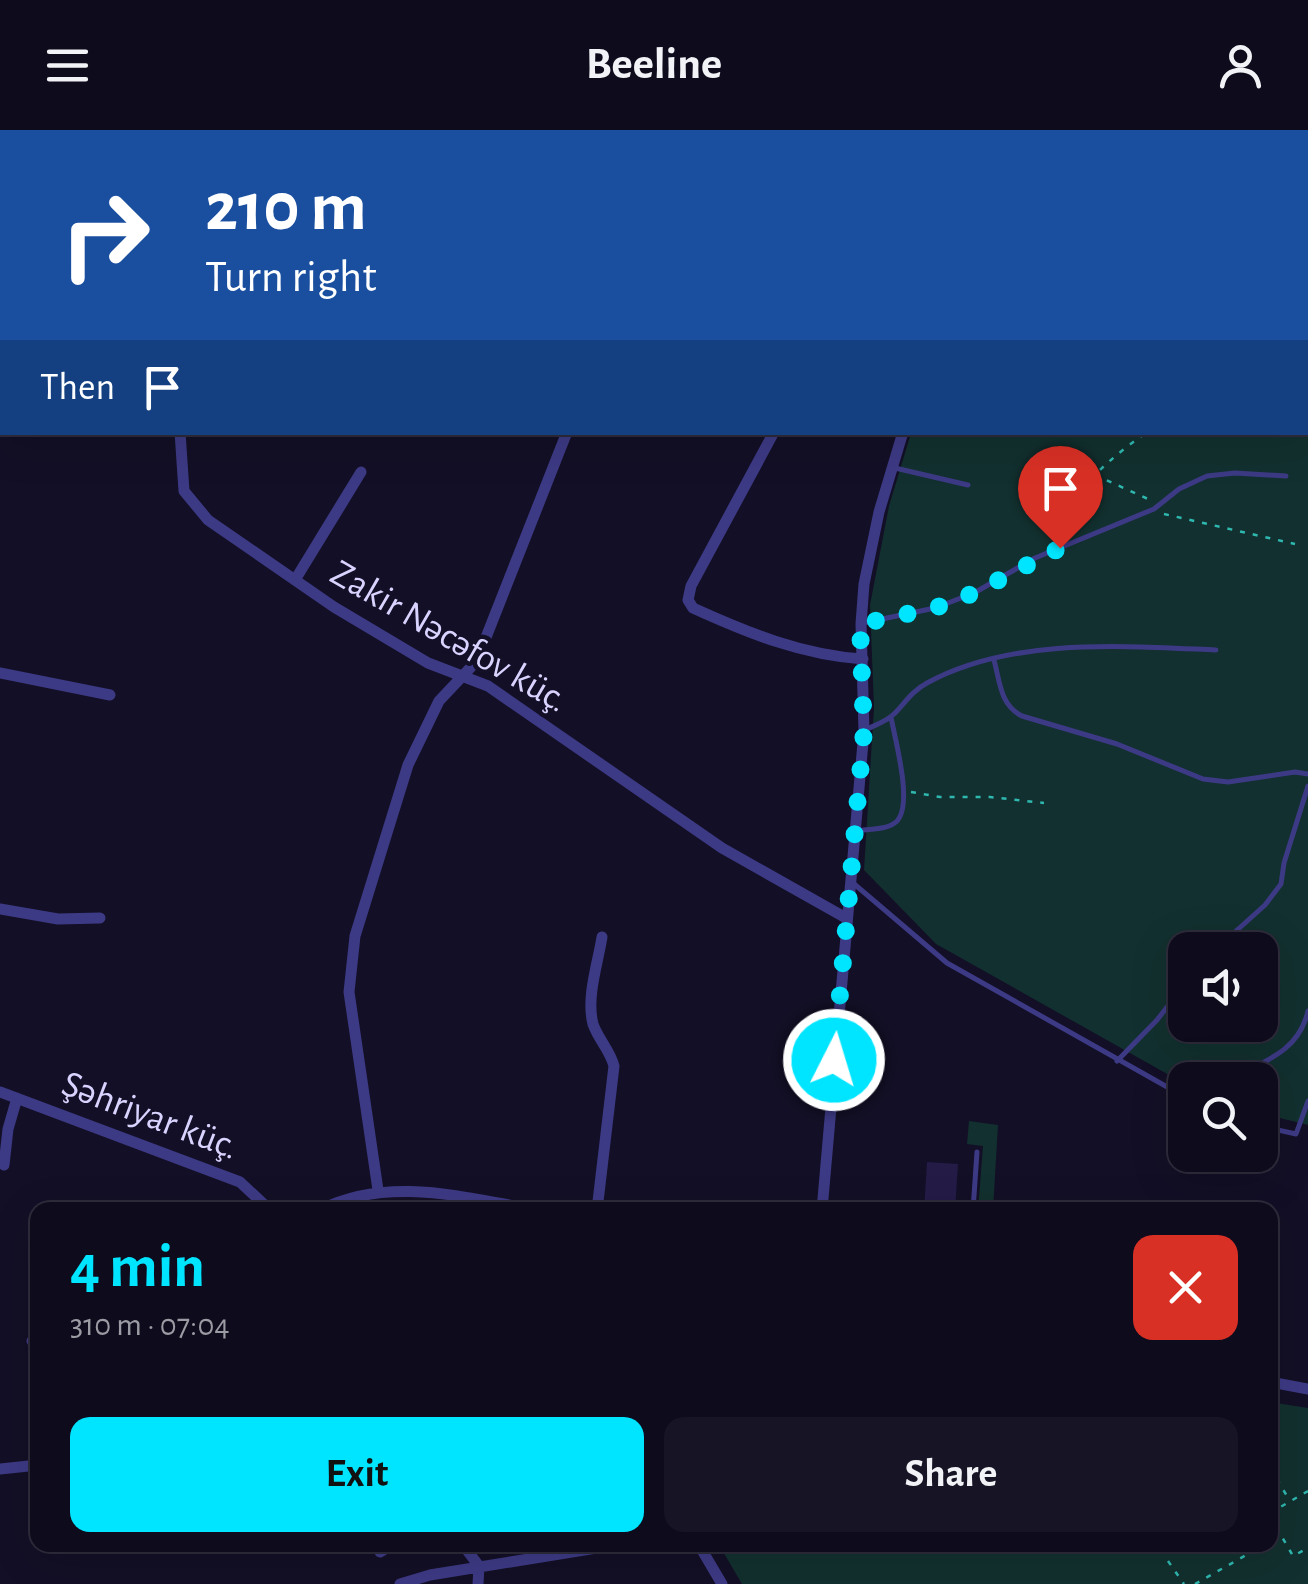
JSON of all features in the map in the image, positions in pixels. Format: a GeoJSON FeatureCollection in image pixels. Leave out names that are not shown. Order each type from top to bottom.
{"type":"FeatureCollection","features":[{"type":"Feature","properties":{"kind":"street","name":"Zakir Nəcəfov küç."},"geometry":{"type":"LineString","coordinates":[[180,435],[180,476],[190,503],[208,520],[428,664],[488,686],[722,848],[846,918]]}},
{"type":"Feature","properties":{"kind":"street"},"geometry":{"type":"LineString","coordinates":[[378,1190],[349,992],[355,936],[408,765],[439,700],[463,676],[483,645],[567,435]]}},
{"type":"Feature","properties":{"kind":"street"},"geometry":{"type":"LineString","coordinates":[[772,435],[691,586],[688,600],[692,608],[758,637],[829,657],[863,659]]}},
{"type":"Feature","properties":{"kind":"street"},"geometry":{"type":"LineString","coordinates":[[823,1202],[864,731],[860,624],[864,584],[879,512],[902,435]]}},
{"type":"Feature","properties":{"kind":"street"},"geometry":{"type":"LineString","coordinates":[[295,580],[361,472]]}},
{"type":"Feature","properties":{"kind":"street"},"geometry":{"type":"LineString","coordinates":[[0,674],[110,695]]}},
{"type":"Feature","properties":{"kind":"street"},"geometry":{"type":"LineString","coordinates":[[0,909],[58,918],[100,918]]}},
{"type":"Feature","properties":{"kind":"street"},"geometry":{"type":"LineString","coordinates":[[597,1202],[614,1066],[594,1027],[591,1007],[602,937]]}},
{"type":"Feature","properties":{"kind":"street","name":"Şəhriyar küç."},"geometry":{"type":"LineString","coordinates":[[0,1092],[240,1182],[261,1202]]}},
{"type":"Feature","properties":{"kind":"street"},"geometry":{"type":"LineString","coordinates":[[4,1165],[17,1098]]}},
{"type":"Feature","properties":{"kind":"street"},"geometry":{"type":"LineString","coordinates":[[343,1202],[378,1190],[428,1192],[489,1202]]}},
{"type":"Feature","properties":{"kind":"street"},"geometry":{"type":"LineString","coordinates":[[1278,1383],[1308,1389]]}},
{"type":"Feature","properties":{"kind":"street"},"geometry":{"type":"LineString","coordinates":[[0,1470],[30,1467]]}},
{"type":"Feature","properties":{"kind":"street"},"geometry":{"type":"LineString","coordinates":[[468,1552],[479,1566],[478,1584]]}},
{"type":"Feature","properties":{"kind":"street"},"geometry":{"type":"LineString","coordinates":[[400,1584],[544,1552]]}},
{"type":"Feature","properties":{"kind":"street"},"geometry":{"type":"LineString","coordinates":[[704,1552],[722,1584]]}},
{"type":"Feature","properties":{"kind":"lane"},"geometry":{"type":"LineString","coordinates":[[892,467],[968,485]]}},
{"type":"Feature","properties":{"kind":"lane"},"geometry":{"type":"LineString","coordinates":[[860,624],[935,608],[974,593],[1060,548],[1154,508],[1208,476],[1235,472],[1286,476]]}},
{"type":"Feature","properties":{"kind":"lane"},"geometry":{"type":"LineString","coordinates":[[864,731],[892,718],[916,689],[930,680],[1016,653],[1142,647],[1216,650]]}},
{"type":"Feature","properties":{"kind":"lane"},"geometry":{"type":"LineString","coordinates":[[994,660],[1004,702],[1008,710],[1022,716],[1117,744],[1203,779],[1228,782],[1295,772],[1308,774]]}},
{"type":"Feature","properties":{"kind":"lane"},"geometry":{"type":"LineString","coordinates":[[856,831],[887,826],[898,821],[903,810],[904,792],[892,718]]}},
{"type":"Feature","properties":{"kind":"lane"},"geometry":{"type":"LineString","coordinates":[[1235,932],[1266,905],[1281,884],[1308,786]]}},
{"type":"Feature","properties":{"kind":"lane"},"geometry":{"type":"LineString","coordinates":[[851,881],[947,963],[1168,1088]]}},
{"type":"Feature","properties":{"kind":"lane"},"geometry":{"type":"LineString","coordinates":[[1117,1061],[1168,1006]]}},
{"type":"Feature","properties":{"kind":"lane"},"geometry":{"type":"LineString","coordinates":[[1268,1062],[1293,1042],[1308,1012]]}},
{"type":"Feature","properties":{"kind":"lane"},"geometry":{"type":"LineString","coordinates":[[1278,1130],[1296,1134],[1308,1101]]}},
{"type":"Feature","properties":{"kind":"lane"},"geometry":{"type":"LineString","coordinates":[[974,1202],[977,1152]]}},
{"type":"Feature","properties":{"kind":"path"},"geometry":{"type":"LineString","coordinates":[[1060,548],[1064,520],[1096,475],[1107,461],[1143,435]]}},
{"type":"Feature","properties":{"kind":"path"},"geometry":{"type":"LineString","coordinates":[[1096,475],[1146,496],[1154,508],[1166,515],[1295,544]]}},
{"type":"Feature","properties":{"kind":"path"},"geometry":{"type":"LineString","coordinates":[[904,792],[917,790],[940,797],[990,796],[1044,803]]}},
{"type":"Feature","properties":{"kind":"path"},"geometry":{"type":"LineString","coordinates":[[1278,1481],[1290,1501]]}},
{"type":"Feature","properties":{"kind":"path"},"geometry":{"type":"LineString","coordinates":[[1278,1509],[1308,1491]]}},
{"type":"Feature","properties":{"kind":"path"},"geometry":{"type":"LineString","coordinates":[[1278,1529],[1293,1556],[1308,1548]]}},
{"type":"Feature","properties":{"kind":"path"},"geometry":{"type":"LineString","coordinates":[[1195,1584],[1252,1552]]}},
{"type":"Feature","properties":{"kind":"path"},"geometry":{"type":"LineString","coordinates":[[1168,1561],[1184,1584]]}},
{"type":"Feature","properties":{"kind":"green space"},"geometry":{"type":"Polygon","coordinates":[[[910,435],[1308,435],[1308,1125],[1278,1118],[1278,1062],[1168,1062],[1168,1074],[936,944],[864,870],[874,708],[870,605],[889,506],[910,435]]]}},
{"type":"Feature","properties":{"kind":"green space"},"geometry":{"type":"Polygon","coordinates":[[[969,1121],[998,1125],[993,1202],[979,1202],[983,1146],[967,1144],[969,1121]]]}},
{"type":"Feature","properties":{"kind":"green space"},"geometry":{"type":"Polygon","coordinates":[[[1278,1403],[1308,1408],[1308,1584],[742,1584],[723,1552],[1278,1552],[1278,1403]]]}},
{"type":"Feature","properties":{"kind":"building"},"geometry":{"type":"Polygon","coordinates":[[[927,1162],[958,1164],[956,1202],[924,1202],[927,1162]]]}},
{"type":"Feature","properties":{"kind":"route"},"geometry":{"type":"LineString","coordinates":[[834,1060],[864,731],[860,624],[935,608],[974,593],[1060,548]]}}]}
